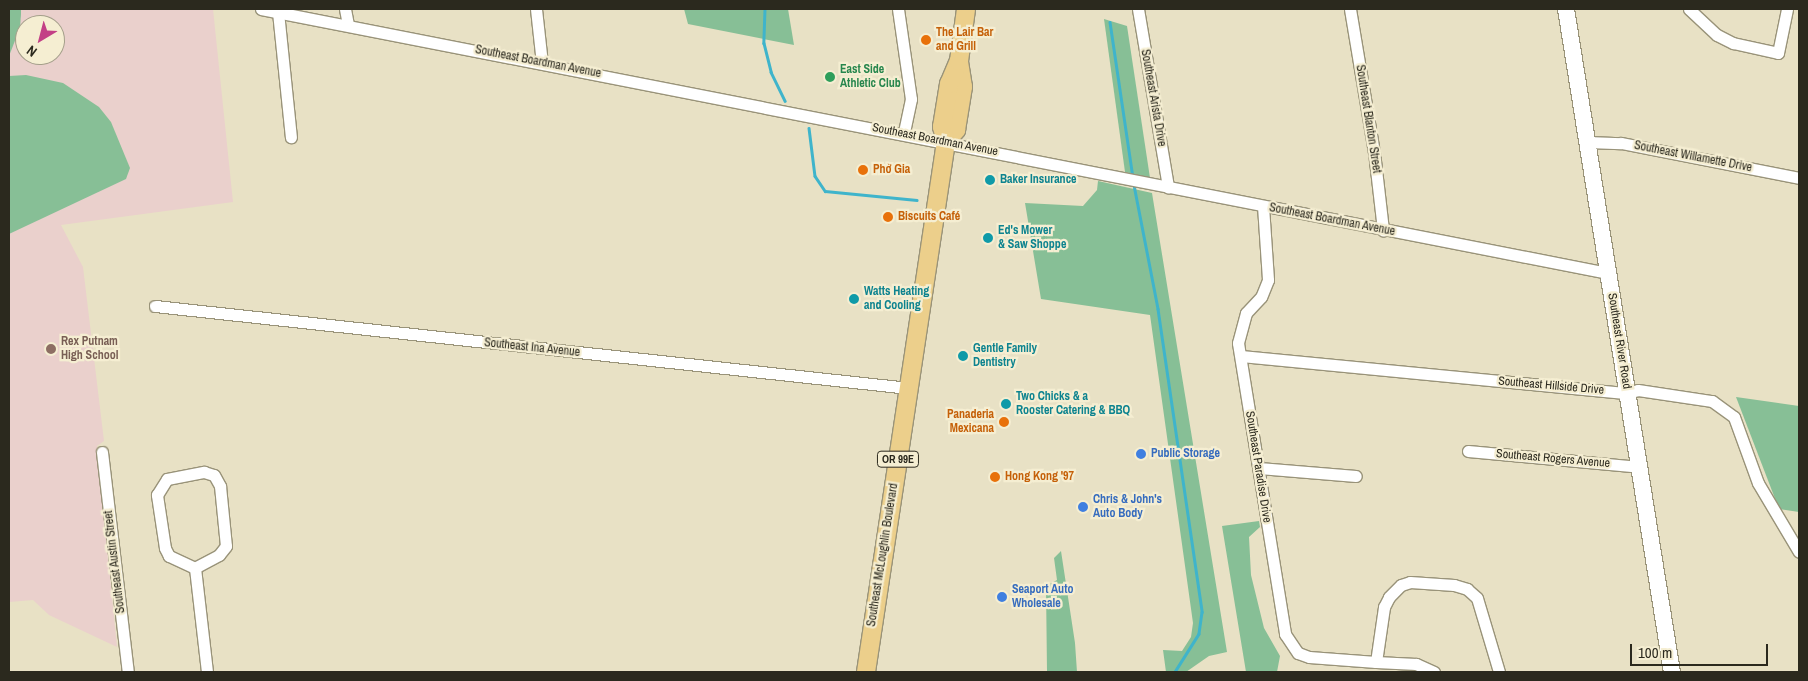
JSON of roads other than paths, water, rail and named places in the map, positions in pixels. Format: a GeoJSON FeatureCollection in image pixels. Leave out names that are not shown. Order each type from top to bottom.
{"type":"FeatureCollection","features":[{"type":"Feature","properties":{"kind":"main road","name":"Southeast McLoughlin Boulevard"},"geometry":{"type":"LineString","coordinates":[[866,672],[946,142],[942,127],[949,84],[959,61],[966,9]]}},
{"type":"Feature","properties":{"kind":"street","name":"Southeast Boardman Avenue"},"geometry":{"type":"LineString","coordinates":[[261,9],[348,24],[1608,273]]}},
{"type":"Feature","properties":{"kind":"street"},"geometry":{"type":"LineString","coordinates":[[346,9],[348,24]]}},
{"type":"Feature","properties":{"kind":"street"},"geometry":{"type":"LineString","coordinates":[[536,9],[542,63]]}},
{"type":"Feature","properties":{"kind":"street"},"geometry":{"type":"LineString","coordinates":[[898,9],[911,99],[904,133]]}},
{"type":"Feature","properties":{"kind":"street","name":"Southeast Arista Drive"},"geometry":{"type":"LineString","coordinates":[[1138,9],[1168,187]]}},
{"type":"Feature","properties":{"kind":"street","name":"Southeast Blanton Street"},"geometry":{"type":"LineString","coordinates":[[1350,9],[1383,230]]}},
{"type":"Feature","properties":{"kind":"street","name":"Southeast River Road"},"geometry":{"type":"LineString","coordinates":[[1566,9],[1672,672]]}},
{"type":"Feature","properties":{"kind":"street"},"geometry":{"type":"LineString","coordinates":[[1689,9],[1717,36],[1733,43],[1778,53],[1786,9]]}},
{"type":"Feature","properties":{"kind":"street"},"geometry":{"type":"LineString","coordinates":[[278,12],[291,137]]}},
{"type":"Feature","properties":{"kind":"street","name":"Southeast Willamette Drive"},"geometry":{"type":"LineString","coordinates":[[1587,142],[1621,143],[1799,178]]}},
{"type":"Feature","properties":{"kind":"street","name":"Southeast Paradise Drive"},"geometry":{"type":"LineString","coordinates":[[1263,206],[1268,280],[1261,297],[1246,314],[1239,328],[1241,356],[1285,634],[1289,644],[1309,657],[1416,664],[1434,672]]}},
{"type":"Feature","properties":{"kind":"street","name":"Southeast Ina Avenue"},"geometry":{"type":"LineString","coordinates":[[155,306],[908,388]]}},
{"type":"Feature","properties":{"kind":"street","name":"Southeast Hillside Drive"},"geometry":{"type":"LineString","coordinates":[[1241,356],[1627,392],[1638,390],[1703,398],[1727,410],[1737,423],[1762,491],[1799,552]]}},
{"type":"Feature","properties":{"kind":"street","name":"Southeast Rogers Avenue"},"geometry":{"type":"LineString","coordinates":[[1468,451],[1639,467]]}},
{"type":"Feature","properties":{"kind":"street","name":"Southeast Austin Street"},"geometry":{"type":"LineString","coordinates":[[102,452],[128,672]]}},
{"type":"Feature","properties":{"kind":"street"},"geometry":{"type":"LineString","coordinates":[[1259,468],[1356,476]]}},
{"type":"Feature","properties":{"kind":"street"},"geometry":{"type":"LineString","coordinates":[[204,472],[214,475],[220,486],[226,546],[219,555],[195,568],[169,556],[157,495],[166,479],[204,472]]}},
{"type":"Feature","properties":{"kind":"street"},"geometry":{"type":"LineString","coordinates":[[195,568],[207,672]]}},
{"type":"Feature","properties":{"kind":"street"},"geometry":{"type":"LineString","coordinates":[[1376,662],[1384,607],[1394,590],[1410,582],[1454,585],[1467,589],[1481,604],[1499,672]]}},
{"type":"Feature","properties":{"kind":"waterway"},"geometry":{"type":"LineString","coordinates":[[765,9],[764,43],[771,72],[785,101]]}},
{"type":"Feature","properties":{"kind":"waterway"},"geometry":{"type":"LineString","coordinates":[[1110,22],[1133,177]]}},
{"type":"Feature","properties":{"kind":"waterway"},"geometry":{"type":"LineString","coordinates":[[809,128],[815,176],[825,191],[917,200]]}},
{"type":"Feature","properties":{"kind":"waterway"},"geometry":{"type":"LineString","coordinates":[[1134,185],[1158,309],[1202,612],[1199,634],[1175,672]]}},
{"type":"Feature","properties":{"kind":"place","name":"The Lair Bar and Grill"},"geometry":{"type":"Point","coordinates":[926,40]}},
{"type":"Feature","properties":{"kind":"place","name":"East Side Athletic Club"},"geometry":{"type":"Point","coordinates":[830,77]}},
{"type":"Feature","properties":{"kind":"place","name":"Phở Gia"},"geometry":{"type":"Point","coordinates":[863,170]}},
{"type":"Feature","properties":{"kind":"place","name":"Baker Insurance"},"geometry":{"type":"Point","coordinates":[990,180]}},
{"type":"Feature","properties":{"kind":"place","name":"Biscuits Café"},"geometry":{"type":"Point","coordinates":[888,217]}},
{"type":"Feature","properties":{"kind":"place","name":"Ed's Mower & Saw Shoppe"},"geometry":{"type":"Point","coordinates":[988,238]}},
{"type":"Feature","properties":{"kind":"place","name":"Watts Heating and Cooling"},"geometry":{"type":"Point","coordinates":[854,299]}},
{"type":"Feature","properties":{"kind":"place","name":"Rex Putnam High School"},"geometry":{"type":"Point","coordinates":[51,349]}},
{"type":"Feature","properties":{"kind":"place","name":"Gentle Family Dentistry"},"geometry":{"type":"Point","coordinates":[963,356]}},
{"type":"Feature","properties":{"kind":"place","name":"Two Chicks & a Rooster Catering & BBQ"},"geometry":{"type":"Point","coordinates":[1006,404]}},
{"type":"Feature","properties":{"kind":"place","name":"Panaderia Mexicana"},"geometry":{"type":"Point","coordinates":[1004,422]}},
{"type":"Feature","properties":{"kind":"place","name":"Public Storage"},"geometry":{"type":"Point","coordinates":[1141,454]}},
{"type":"Feature","properties":{"kind":"place","name":"Hong Kong '97"},"geometry":{"type":"Point","coordinates":[995,477]}},
{"type":"Feature","properties":{"kind":"place","name":"Chris & John's Auto Body"},"geometry":{"type":"Point","coordinates":[1083,507]}},
{"type":"Feature","properties":{"kind":"place","name":"Seaport Auto Wholesale"},"geometry":{"type":"Point","coordinates":[1002,597]}}]}
